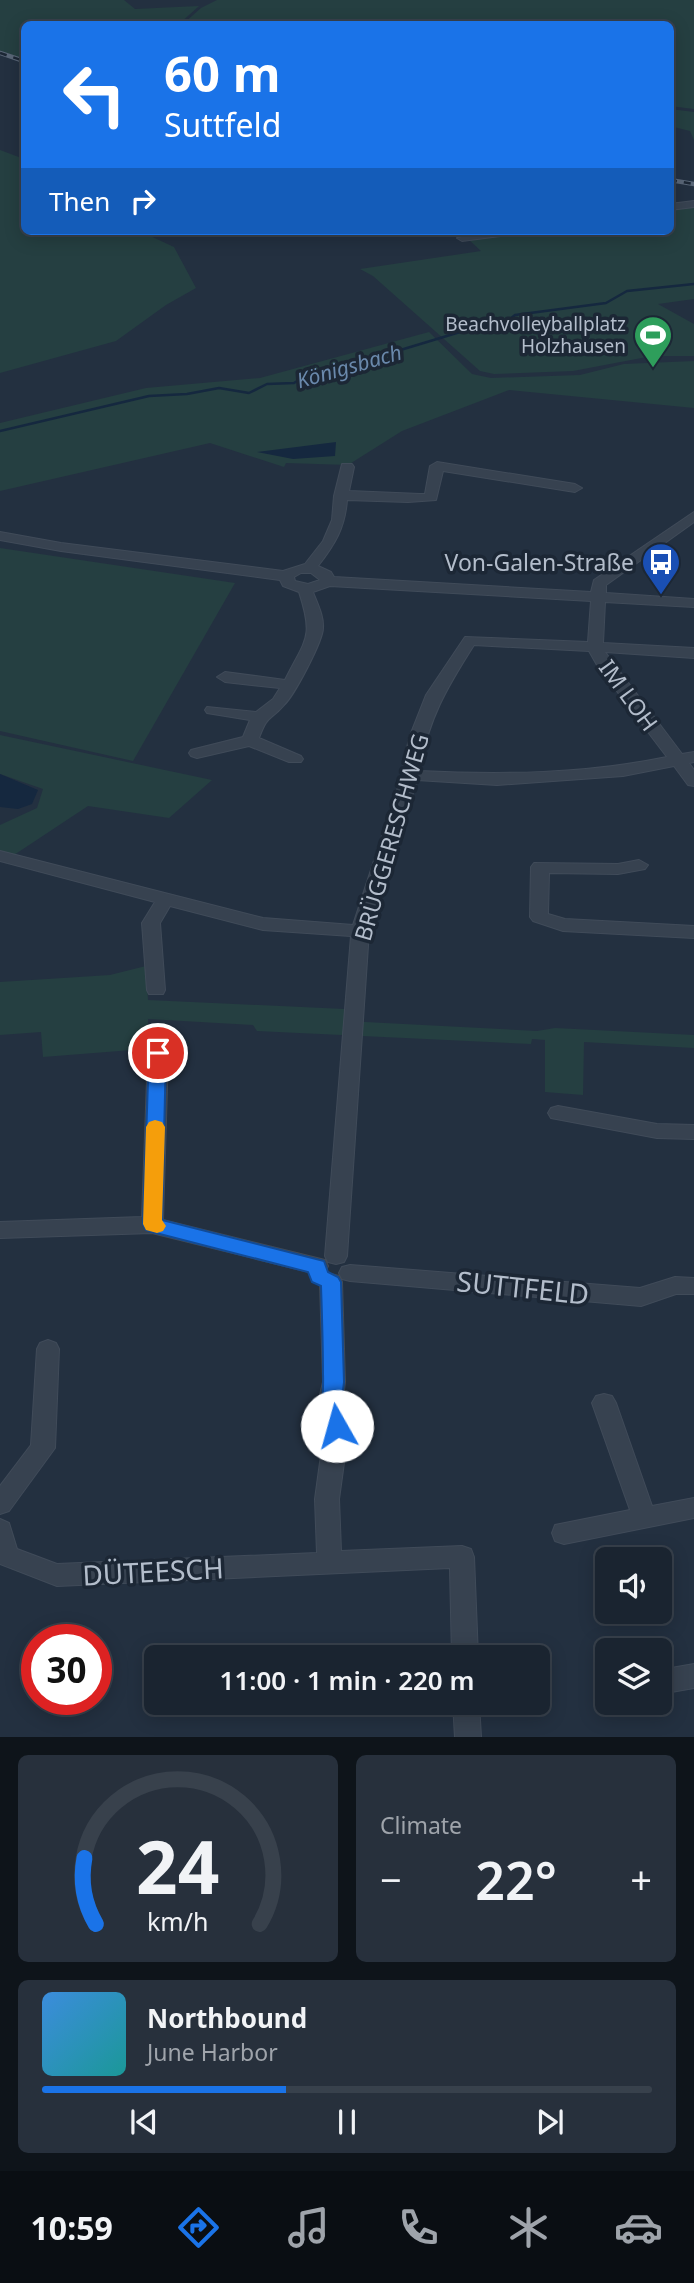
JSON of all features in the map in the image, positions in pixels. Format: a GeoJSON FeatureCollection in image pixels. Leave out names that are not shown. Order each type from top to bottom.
{"type":"FeatureCollection","features":[{"type":"Feature","properties":{"kind":"street"},"geometry":{"type":"LineString","coordinates":[[674,206],[694,204]]}},
{"type":"Feature","properties":{"kind":"street"},"geometry":{"type":"LineString","coordinates":[[463,238],[485,235]]}},
{"type":"Feature","properties":{"kind":"street"},"geometry":{"type":"LineString","coordinates":[[341,496],[355,494],[412,500],[431,497],[438,466],[575,488]]}},
{"type":"Feature","properties":{"kind":"street"},"geometry":{"type":"LineString","coordinates":[[309,568],[330,542],[339,520],[347,467]]}},
{"type":"Feature","properties":{"kind":"street"},"geometry":{"type":"LineString","coordinates":[[597,597],[599,583],[694,516]]}},
{"type":"Feature","properties":{"kind":"street"},"geometry":{"type":"LineString","coordinates":[[0,536],[61,547],[286,576]]}},
{"type":"Feature","properties":{"kind":"street"},"geometry":{"type":"LineString","coordinates":[[286,576],[290,572],[309,568],[326,575],[327,581]]}},
{"type":"Feature","properties":{"kind":"street"},"geometry":{"type":"LineString","coordinates":[[286,576],[288,583],[305,589],[327,581],[694,603]]}},
{"type":"Feature","properties":{"kind":"street"},"geometry":{"type":"LineString","coordinates":[[197,754],[212,746],[236,746],[250,740],[259,717],[279,702],[316,632],[316,621],[305,589]]}},
{"type":"Feature","properties":{"kind":"street","name":"IM LOH"},"geometry":{"type":"LineString","coordinates":[[597,597],[595,647],[602,662],[694,781]]}},
{"type":"Feature","properties":{"kind":"street","name":"BRÜGGERESCHWEG"},"geometry":{"type":"LineString","coordinates":[[330,1563],[326,1523],[327,1499],[337,1426],[331,1399],[334,1382],[334,1269],[360,931],[410,775],[417,738],[434,695],[470,640],[595,647]]}},
{"type":"Feature","properties":{"kind":"street"},"geometry":{"type":"LineString","coordinates":[[595,647],[694,653]]}},
{"type":"Feature","properties":{"kind":"street"},"geometry":{"type":"LineString","coordinates":[[225,677],[290,685]]}},
{"type":"Feature","properties":{"kind":"street"},"geometry":{"type":"LineString","coordinates":[[213,710],[259,717]]}},
{"type":"Feature","properties":{"kind":"street"},"geometry":{"type":"LineString","coordinates":[[250,740],[268,750],[295,759]]}},
{"type":"Feature","properties":{"kind":"street"},"geometry":{"type":"LineString","coordinates":[[410,775],[497,780],[623,771],[694,757]]}},
{"type":"Feature","properties":{"kind":"street"},"geometry":{"type":"LineString","coordinates":[[0,856],[263,924],[360,931]]}},
{"type":"Feature","properties":{"kind":"street"},"geometry":{"type":"LineString","coordinates":[[639,865],[618,869],[540,867],[539,917],[563,925],[694,932]]}},
{"type":"Feature","properties":{"kind":"street"},"geometry":{"type":"LineString","coordinates":[[156,990],[151,923],[165,899]]}},
{"type":"Feature","properties":{"kind":"street"},"geometry":{"type":"LineString","coordinates":[[152,1224],[158,1053]]}},
{"type":"Feature","properties":{"kind":"street"},"geometry":{"type":"LineString","coordinates":[[558,1113],[657,1131],[694,1132]]}},
{"type":"Feature","properties":{"kind":"street","name":"SUTTFELD"},"geometry":{"type":"LineString","coordinates":[[0,1230],[152,1224],[334,1269],[641,1297],[676,1285],[694,1286]]}},
{"type":"Feature","properties":{"kind":"street"},"geometry":{"type":"LineString","coordinates":[[0,1504],[43,1448],[48,1349]]}},
{"type":"Feature","properties":{"kind":"street"},"geometry":{"type":"LineString","coordinates":[[604,1403],[644,1516]]}},
{"type":"Feature","properties":{"kind":"street"},"geometry":{"type":"LineString","coordinates":[[564,1533],[694,1508]]}},
{"type":"Feature","properties":{"kind":"street","name":"DÜTEESCH"},"geometry":{"type":"LineString","coordinates":[[0,1530],[8,1556],[57,1575],[330,1563]]}},
{"type":"Feature","properties":{"kind":"street"},"geometry":{"type":"LineString","coordinates":[[330,1563],[462,1557],[465,1645]]}},
{"type":"Feature","properties":{"kind":"street"},"geometry":{"type":"LineString","coordinates":[[672,1680],[694,1676]]}},
{"type":"Feature","properties":{"kind":"street"},"geometry":{"type":"LineString","coordinates":[[467,1715],[468,1737]]}},
{"type":"Feature","properties":{"kind":"green space"},"geometry":{"type":"Polygon","coordinates":[[[0,0],[124,0],[135,9],[199,6],[182,21],[21,21],[21,58],[0,51],[0,0]]]}},
{"type":"Feature","properties":{"kind":"green space"},"geometry":{"type":"Polygon","coordinates":[[[217,0],[694,0],[694,109],[674,106],[674,21],[186,21],[201,8],[217,0]]]}},
{"type":"Feature","properties":{"kind":"green space"},"geometry":{"type":"Polygon","coordinates":[[[674,110],[694,112],[694,140],[690,131],[674,127],[674,110]]]}},
{"type":"Feature","properties":{"kind":"green space"},"geometry":{"type":"Polygon","coordinates":[[[0,150],[21,158],[21,235],[148,235],[174,247],[196,288],[166,305],[116,341],[0,373],[0,150]]]}},
{"type":"Feature","properties":{"kind":"green space"},"geometry":{"type":"Polygon","coordinates":[[[694,206],[694,299],[658,304],[694,324],[694,356],[652,356],[573,371],[494,374],[480,371],[373,276],[360,269],[481,251],[468,239],[498,235],[674,235],[674,209],[694,206]]]}},
{"type":"Feature","properties":{"kind":"green space"},"geometry":{"type":"Polygon","coordinates":[[[429,332],[472,374],[491,378],[580,375],[624,364],[694,361],[694,408],[509,390],[402,431],[348,465],[286,463],[284,467],[210,443],[0,491],[0,423],[146,388],[260,378],[429,332]]]}},
{"type":"Feature","properties":{"kind":"green space"},"geometry":{"type":"Polygon","coordinates":[[[0,548],[235,583],[133,761],[0,731],[0,548]]]}},
{"type":"Feature","properties":{"kind":"green space"},"geometry":{"type":"Polygon","coordinates":[[[0,735],[212,780],[169,818],[88,806],[14,855],[0,851],[0,825],[37,808],[43,789],[0,774],[0,735]]]}},
{"type":"Feature","properties":{"kind":"green space"},"geometry":{"type":"Polygon","coordinates":[[[146,966],[148,1000],[344,1009],[346,1021],[537,1031],[555,1028],[694,1035],[694,1048],[584,1042],[583,1095],[545,1092],[545,1040],[532,1039],[531,1044],[257,1031],[253,1025],[148,1019],[148,1037],[133,1038],[132,1050],[43,1057],[41,1032],[0,1035],[0,982],[110,975],[146,966]]]}},
{"type":"Feature","properties":{"kind":"water"},"geometry":{"type":"Polygon","coordinates":[[[336,442],[335,456],[293,459],[257,452],[336,442]]]}},
{"type":"Feature","properties":{"kind":"water"},"geometry":{"type":"Polygon","coordinates":[[[0,774],[38,790],[32,804],[18,809],[0,807],[0,774]]]}},
{"type":"Feature","properties":{"kind":"waterway","name":"Königsbach"},"geometry":{"type":"LineString","coordinates":[[0,431],[149,396],[187,394],[219,388],[249,393],[267,384],[294,383],[308,374],[337,372],[354,364],[480,326],[505,323],[515,315],[606,303],[627,291],[694,284]]}},
{"type":"Feature","properties":{"kind":"railway"},"geometry":{"type":"LineString","coordinates":[[0,53],[21,60]]}},
{"type":"Feature","properties":{"kind":"railway"},"geometry":{"type":"LineString","coordinates":[[674,181],[694,184]]}},
{"type":"Feature","properties":{"kind":"slow traffic"},"geometry":{"type":"LineString","coordinates":[[155,1127],[152,1224],[157,1226]]}},
{"type":"Feature","properties":{"kind":"place","name":"Beachvolleyballplatz Holzhausen"},"geometry":{"type":"Point","coordinates":[653,369]}},
{"type":"Feature","properties":{"kind":"place","name":"Von-Galen-Straße"},"geometry":{"type":"Point","coordinates":[661,596]}},
{"type":"Feature","properties":{"kind":"route"},"geometry":{"type":"LineString","coordinates":[[158,1053],[152,1224],[317,1266],[319,1277],[331,1282],[334,1382],[331,1399],[337,1426]]}}]}
